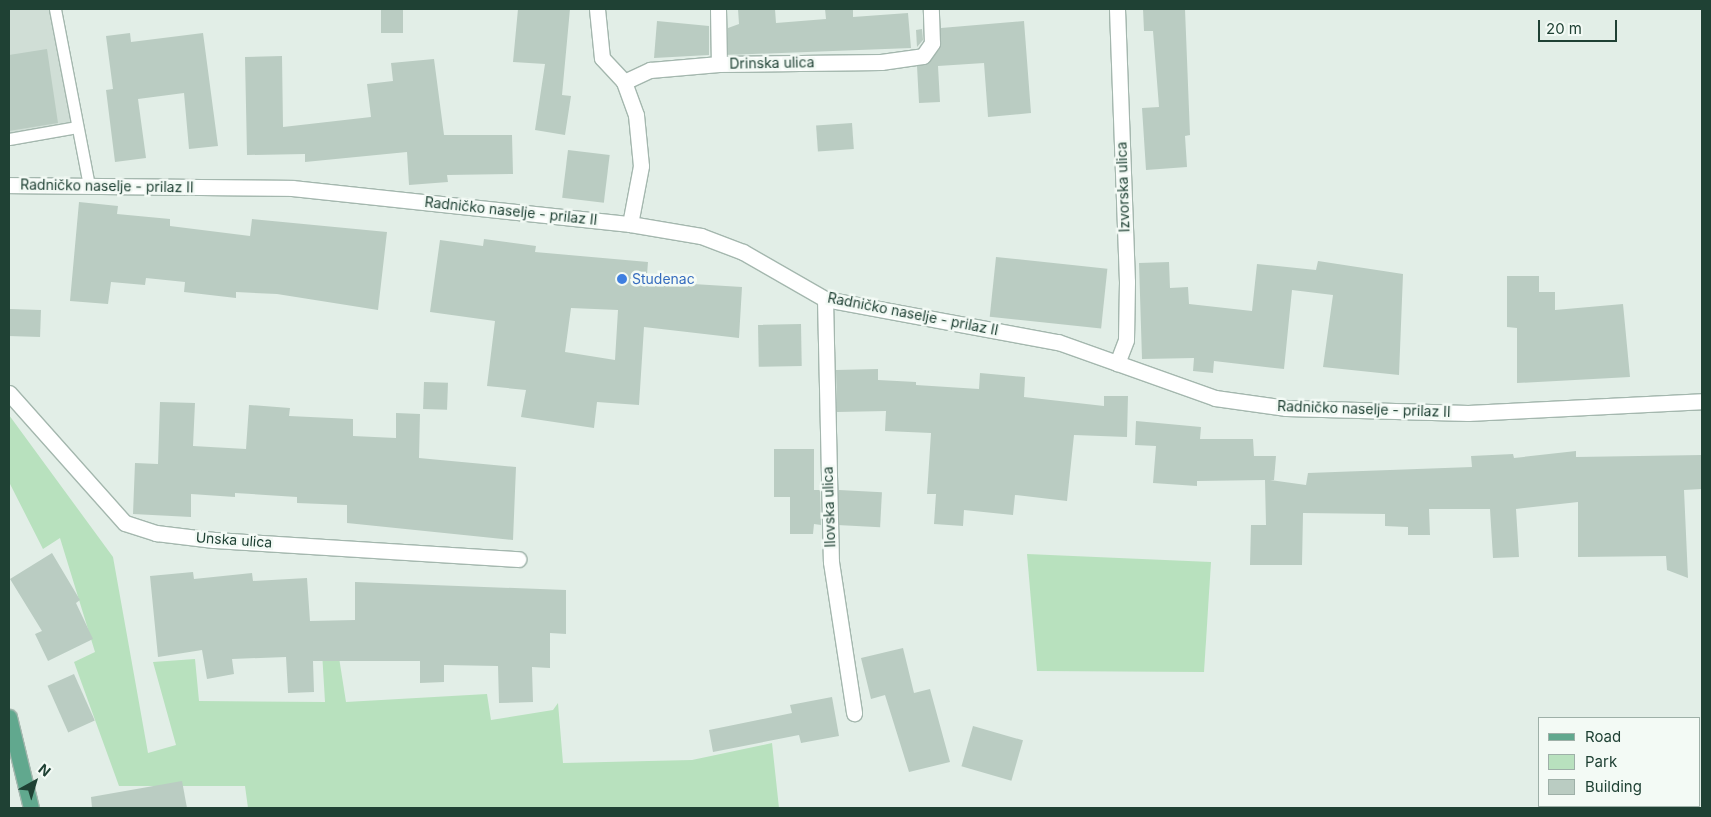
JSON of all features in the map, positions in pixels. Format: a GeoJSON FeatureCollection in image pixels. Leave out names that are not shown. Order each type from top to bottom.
{"type":"FeatureCollection","features":[{"type":"Feature","properties":{"kind":"main road"},"geometry":{"type":"LineString","coordinates":[[9,717],[31,808]]}},
{"type":"Feature","properties":{"kind":"street"},"geometry":{"type":"LineString","coordinates":[[597,9],[602,58],[624,82],[636,115],[641,166],[630,224]]}},
{"type":"Feature","properties":{"kind":"street"},"geometry":{"type":"LineString","coordinates":[[718,9],[719,64]]}},
{"type":"Feature","properties":{"kind":"street","name":"Drinska ulica"},"geometry":{"type":"LineString","coordinates":[[624,82],[650,70],[719,64],[881,62],[923,56],[932,43],[931,9]]}},
{"type":"Feature","properties":{"kind":"street","name":"Izvorska ulica"},"geometry":{"type":"LineString","coordinates":[[1116,9],[1127,282],[1126,340],[1117,364]]}},
{"type":"Feature","properties":{"kind":"street","name":"Radničko naselje - prilaz II"},"geometry":{"type":"LineString","coordinates":[[9,185],[292,188],[630,224],[701,236],[743,252],[825,299],[1058,342],[1215,398],[1286,408],[1468,413],[1702,401]]}},
{"type":"Feature","properties":{"kind":"street","name":"Ilovska ulica"},"geometry":{"type":"LineString","coordinates":[[825,299],[831,562],[854,713]]}},
{"type":"Feature","properties":{"kind":"street","name":"Unska ulica"},"geometry":{"type":"LineString","coordinates":[[9,393],[98,498],[133,526],[214,540],[518,559]]}},
{"type":"Feature","properties":{"kind":"lane"},"geometry":{"type":"LineString","coordinates":[[54,9],[89,186]]}},
{"type":"Feature","properties":{"kind":"lane"},"geometry":{"type":"LineString","coordinates":[[9,140],[78,127]]}},
{"type":"Feature","properties":{"kind":"shaded area"},"geometry":{"type":"Polygon","coordinates":[[[9,9],[55,9],[77,127],[9,139],[9,9]]]}},
{"type":"Feature","properties":{"kind":"green space"},"geometry":{"type":"Polygon","coordinates":[[[9,415],[113,557],[148,753],[176,745],[153,662],[195,659],[199,701],[325,702],[321,635],[335,632],[346,702],[487,694],[491,720],[553,710],[558,703],[563,763],[692,760],[772,743],[779,808],[248,808],[245,786],[119,786],[74,662],[95,652],[60,538],[43,549],[9,482],[9,415]]]}},
{"type":"Feature","properties":{"kind":"green space"},"geometry":{"type":"Polygon","coordinates":[[[1027,554],[1211,562],[1204,672],[1037,671],[1027,554]]]}},
{"type":"Feature","properties":{"kind":"building"},"geometry":{"type":"Polygon","coordinates":[[[381,9],[403,9],[403,33],[381,33],[381,9]]]}},
{"type":"Feature","properties":{"kind":"building"},"geometry":{"type":"Polygon","coordinates":[[[518,9],[570,9],[562,95],[571,96],[565,135],[535,130],[545,64],[513,62],[518,9]]]}},
{"type":"Feature","properties":{"kind":"building"},"geometry":{"type":"Polygon","coordinates":[[[738,9],[775,9],[776,23],[826,19],[825,9],[853,9],[853,17],[908,13],[911,48],[728,55],[728,28],[739,24],[738,9]]]}},
{"type":"Feature","properties":{"kind":"building"},"geometry":{"type":"Polygon","coordinates":[[[1143,9],[1185,9],[1190,135],[1185,136],[1187,167],[1146,170],[1142,108],[1159,107],[1153,31],[1144,31],[1143,9]]]}},
{"type":"Feature","properties":{"kind":"building"},"geometry":{"type":"Polygon","coordinates":[[[657,21],[709,26],[709,55],[654,58],[657,21]]]}},
{"type":"Feature","properties":{"kind":"building"},"geometry":{"type":"Polygon","coordinates":[[[1024,21],[1031,113],[988,117],[984,63],[938,66],[940,102],[919,103],[917,66],[928,64],[940,48],[941,28],[1024,21]]]}},
{"type":"Feature","properties":{"kind":"building"},"geometry":{"type":"Polygon","coordinates":[[[922,29],[923,40],[917,47],[916,30],[922,29]]]}},
{"type":"Feature","properties":{"kind":"building"},"geometry":{"type":"Polygon","coordinates":[[[130,33],[131,42],[203,33],[218,146],[189,149],[184,93],[138,99],[146,158],[115,162],[106,90],[113,89],[106,36],[130,33]]]}},
{"type":"Feature","properties":{"kind":"building"},"geometry":{"type":"Polygon","coordinates":[[[47,49],[58,123],[9,131],[9,55],[47,49]]]}},
{"type":"Feature","properties":{"kind":"building"},"geometry":{"type":"Polygon","coordinates":[[[282,56],[283,127],[371,117],[367,84],[393,81],[391,63],[434,59],[444,135],[512,135],[513,174],[447,175],[448,182],[409,185],[407,152],[305,162],[305,154],[247,155],[245,57],[282,56]]]}},
{"type":"Feature","properties":{"kind":"building"},"geometry":{"type":"Polygon","coordinates":[[[852,123],[854,149],[818,151],[816,126],[852,123]]]}},
{"type":"Feature","properties":{"kind":"building"},"geometry":{"type":"Polygon","coordinates":[[[568,150],[610,155],[604,203],[562,198],[568,150]]]}},
{"type":"Feature","properties":{"kind":"building"},"geometry":{"type":"Polygon","coordinates":[[[79,202],[118,206],[117,214],[170,219],[170,226],[250,236],[252,219],[387,232],[378,310],[277,294],[236,292],[236,298],[184,292],[185,282],[146,278],[145,285],[111,282],[108,304],[70,301],[79,202]]]}},
{"type":"Feature","properties":{"kind":"building"},"geometry":{"type":"Polygon","coordinates":[[[484,239],[536,246],[535,252],[648,262],[647,275],[694,279],[693,284],[742,287],[739,338],[644,327],[639,405],[597,402],[594,428],[521,417],[526,390],[487,386],[495,321],[430,312],[440,240],[483,246],[484,239]],[[571,308],[565,352],[615,360],[618,310],[571,308]]]}},
{"type":"Feature","properties":{"kind":"building"},"geometry":{"type":"Polygon","coordinates":[[[996,257],[1107,269],[1101,328],[990,317],[996,257]]]}},
{"type":"Feature","properties":{"kind":"building"},"geometry":{"type":"Polygon","coordinates":[[[1318,261],[1403,274],[1399,375],[1323,367],[1333,295],[1292,290],[1284,369],[1214,361],[1213,373],[1193,371],[1194,358],[1142,359],[1139,263],[1169,262],[1170,288],[1188,287],[1189,304],[1252,311],[1257,264],[1316,270],[1318,261]]]}},
{"type":"Feature","properties":{"kind":"building"},"geometry":{"type":"Polygon","coordinates":[[[1507,276],[1539,276],[1539,292],[1555,292],[1555,310],[1623,304],[1630,377],[1517,383],[1517,328],[1507,327],[1507,276]]]}},
{"type":"Feature","properties":{"kind":"building"},"geometry":{"type":"Polygon","coordinates":[[[9,309],[41,310],[40,337],[9,336],[9,309]]]}},
{"type":"Feature","properties":{"kind":"building"},"geometry":{"type":"Polygon","coordinates":[[[801,324],[802,366],[759,367],[758,325],[801,324]]]}},
{"type":"Feature","properties":{"kind":"building"},"geometry":{"type":"Polygon","coordinates":[[[878,369],[878,380],[916,382],[916,385],[979,389],[980,373],[1025,377],[1024,397],[1104,406],[1104,396],[1128,396],[1127,437],[1074,435],[1067,501],[1015,495],[1013,515],[964,510],[963,526],[934,524],[936,494],[927,494],[931,433],[885,431],[886,411],[837,412],[836,370],[878,369]]]}},
{"type":"Feature","properties":{"kind":"building"},"geometry":{"type":"Polygon","coordinates":[[[424,382],[448,383],[447,410],[423,409],[424,382]]]}},
{"type":"Feature","properties":{"kind":"building"},"geometry":{"type":"Polygon","coordinates":[[[160,402],[195,403],[193,446],[246,449],[249,405],[290,408],[289,416],[353,419],[353,436],[396,438],[396,413],[420,414],[419,458],[516,467],[513,540],[347,523],[347,505],[297,503],[297,497],[235,493],[235,497],[191,494],[191,517],[133,514],[135,463],[158,464],[160,402]]]}},
{"type":"Feature","properties":{"kind":"building"},"geometry":{"type":"Polygon","coordinates":[[[1136,421],[1201,427],[1200,439],[1253,439],[1254,456],[1276,456],[1274,480],[1270,480],[1306,485],[1308,473],[1472,467],[1471,456],[1513,454],[1514,458],[1576,451],[1576,457],[1702,455],[1702,489],[1684,490],[1688,578],[1667,570],[1666,556],[1578,557],[1578,502],[1516,509],[1519,557],[1493,558],[1490,509],[1429,509],[1430,535],[1408,535],[1408,527],[1385,526],[1385,514],[1303,513],[1302,565],[1250,565],[1251,525],[1266,525],[1265,480],[1197,481],[1197,486],[1153,483],[1156,446],[1135,445],[1136,421]]]}},
{"type":"Feature","properties":{"kind":"building"},"geometry":{"type":"Polygon","coordinates":[[[774,449],[814,449],[814,490],[820,490],[821,525],[814,524],[813,534],[790,534],[790,497],[774,497],[774,449]]]}},
{"type":"Feature","properties":{"kind":"building"},"geometry":{"type":"Polygon","coordinates":[[[839,490],[882,492],[880,527],[837,525],[839,490]]]}},
{"type":"Feature","properties":{"kind":"building"},"geometry":{"type":"Polygon","coordinates":[[[52,553],[80,600],[76,603],[93,639],[48,661],[35,634],[42,631],[10,579],[52,553]]]}},
{"type":"Feature","properties":{"kind":"building"},"geometry":{"type":"Polygon","coordinates":[[[193,572],[194,579],[252,573],[253,581],[307,578],[310,621],[355,620],[355,582],[566,590],[566,634],[550,633],[550,668],[532,667],[533,702],[499,703],[498,666],[444,665],[444,682],[420,683],[420,661],[313,661],[314,692],[288,693],[286,657],[232,659],[234,674],[207,679],[202,650],[158,657],[150,576],[193,572]]]}},
{"type":"Feature","properties":{"kind":"building"},"geometry":{"type":"Polygon","coordinates":[[[903,648],[914,693],[930,689],[950,762],[909,772],[885,695],[871,699],[861,658],[903,648]]]}},
{"type":"Feature","properties":{"kind":"building"},"geometry":{"type":"Polygon","coordinates":[[[74,674],[95,721],[68,732],[48,686],[74,674]]]}},
{"type":"Feature","properties":{"kind":"building"},"geometry":{"type":"Polygon","coordinates":[[[832,697],[839,736],[801,743],[799,735],[713,752],[709,730],[792,713],[790,705],[832,697]]]}},
{"type":"Feature","properties":{"kind":"building"},"geometry":{"type":"Polygon","coordinates":[[[973,726],[1023,740],[1011,781],[961,766],[973,726]]]}},
{"type":"Feature","properties":{"kind":"building"},"geometry":{"type":"Polygon","coordinates":[[[182,781],[187,808],[92,808],[91,797],[182,781]]]}},
{"type":"Feature","properties":{"kind":"place","name":"Studenac"},"geometry":{"type":"Point","coordinates":[622,279]}}]}
